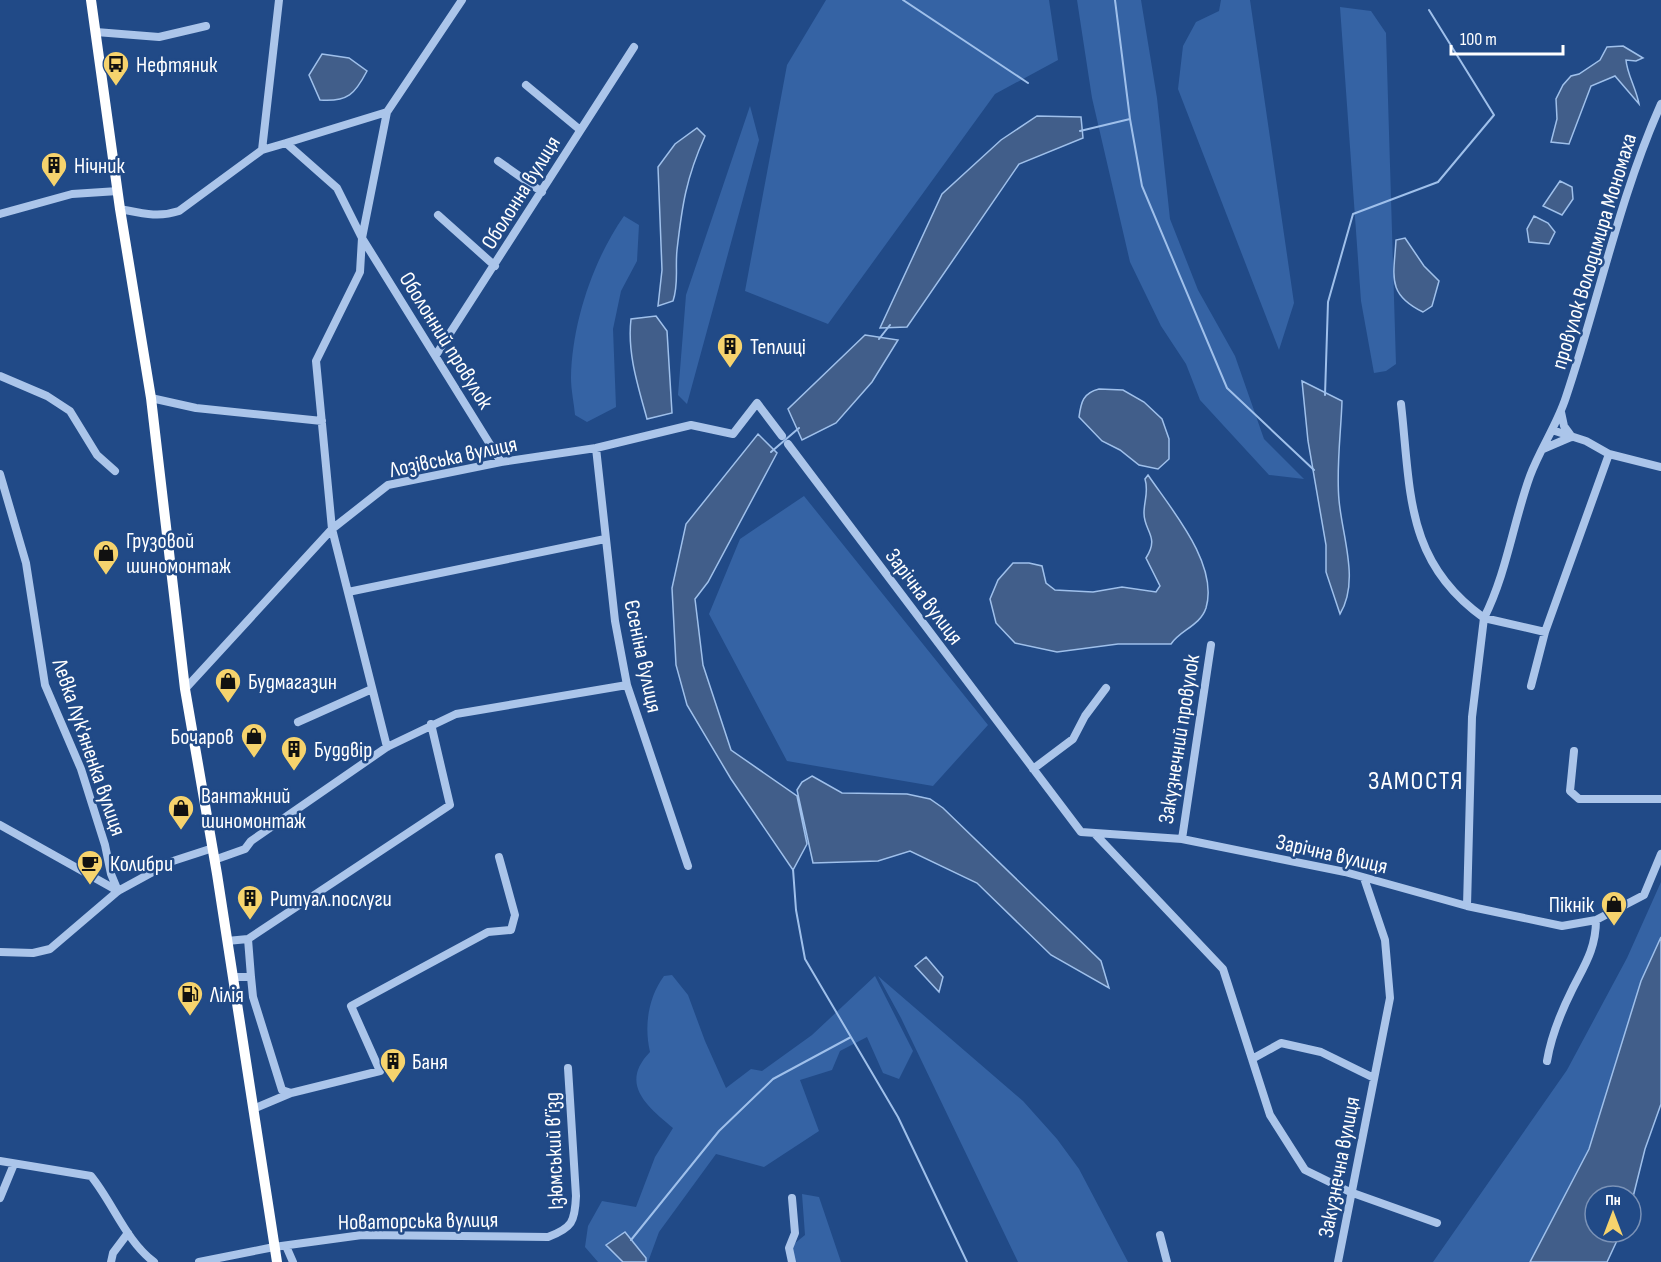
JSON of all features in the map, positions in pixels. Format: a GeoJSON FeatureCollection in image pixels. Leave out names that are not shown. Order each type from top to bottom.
{"type":"FeatureCollection","features":[{"type":"Feature","properties":{"kind":"highway"},"geometry":{"type":"LineString","coordinates":[[91,0],[117,191],[151,398],[185,689],[213,848],[277,1262]]}},
{"type":"Feature","properties":{"kind":"street"},"geometry":{"type":"LineString","coordinates":[[262,150],[279,0]]}},
{"type":"Feature","properties":{"kind":"street"},"geometry":{"type":"LineString","coordinates":[[387,747],[332,529],[316,361],[360,272],[362,238],[387,112],[462,0]]}},
{"type":"Feature","properties":{"kind":"street"},"geometry":{"type":"LineString","coordinates":[[96,32],[159,37],[206,26]]}},
{"type":"Feature","properties":{"kind":"street","name":"Оболонна вулиця"},"geometry":{"type":"LineString","coordinates":[[436,356],[542,192],[579,129],[634,47]]}},
{"type":"Feature","properties":{"kind":"street"},"geometry":{"type":"LineString","coordinates":[[526,85],[579,129]]}},
{"type":"Feature","properties":{"kind":"street","name":"провулок Володимира Мономаха"},"geometry":{"type":"LineString","coordinates":[[1467,906],[1472,717],[1484,618],[1497,592],[1530,476],[1561,411],[1617,222],[1641,149],[1661,104]]}},
{"type":"Feature","properties":{"kind":"street"},"geometry":{"type":"LineString","coordinates":[[120,209],[149,215],[165,215],[179,211],[262,150],[387,112]]}},
{"type":"Feature","properties":{"kind":"street","name":"Оболонний провулок"},"geometry":{"type":"LineString","coordinates":[[286,143],[337,188],[362,238],[501,462]]}},
{"type":"Feature","properties":{"kind":"street"},"geometry":{"type":"LineString","coordinates":[[498,161],[542,192]]}},
{"type":"Feature","properties":{"kind":"street"},"geometry":{"type":"LineString","coordinates":[[0,214],[72,194],[117,191]]}},
{"type":"Feature","properties":{"kind":"street"},"geometry":{"type":"LineString","coordinates":[[438,215],[495,266]]}},
{"type":"Feature","properties":{"kind":"street"},"geometry":{"type":"LineString","coordinates":[[0,375],[47,396],[70,411],[97,455],[115,471]]}},
{"type":"Feature","properties":{"kind":"street"},"geometry":{"type":"LineString","coordinates":[[151,398],[196,408],[322,421]]}},
{"type":"Feature","properties":{"kind":"street","name":"Лозівська вулиця"},"geometry":{"type":"LineString","coordinates":[[185,689],[332,529],[388,485],[501,462],[596,448],[691,425],[733,434],[757,403],[782,436]]}},
{"type":"Feature","properties":{"kind":"street"},"geometry":{"type":"LineString","coordinates":[[1401,404],[1413,511],[1423,544],[1446,586],[1462,602],[1484,618],[1545,632]]}},
{"type":"Feature","properties":{"kind":"street"},"geometry":{"type":"LineString","coordinates":[[1561,411],[1564,426],[1572,437]]}},
{"type":"Feature","properties":{"kind":"street"},"geometry":{"type":"LineString","coordinates":[[1552,430],[1586,441],[1609,454],[1661,467]]}},
{"type":"Feature","properties":{"kind":"street"},"geometry":{"type":"LineString","coordinates":[[1543,449],[1572,437]]}},
{"type":"Feature","properties":{"kind":"street","name":"Зарічна вулиця"},"geometry":{"type":"LineString","coordinates":[[788,444],[1081,832],[1096,835],[1182,840],[1364,878],[1467,906],[1562,926],[1596,920],[1644,895],[1661,854]]}},
{"type":"Feature","properties":{"kind":"street","name":"Єсеніна вулиця"},"geometry":{"type":"LineString","coordinates":[[596,448],[615,621],[627,685],[687,866]]}},
{"type":"Feature","properties":{"kind":"street"},"geometry":{"type":"LineString","coordinates":[[1531,686],[1545,632],[1609,454]]}},
{"type":"Feature","properties":{"kind":"street","name":"Левка Лук'яненка вулиця"},"geometry":{"type":"LineString","coordinates":[[0,474],[26,563],[45,685],[81,769],[118,891]]}},
{"type":"Feature","properties":{"kind":"street"},"geometry":{"type":"LineString","coordinates":[[348,592],[605,538]]}},
{"type":"Feature","properties":{"kind":"street","name":"Закузнечний провулок"},"geometry":{"type":"LineString","coordinates":[[1182,840],[1211,645]]}},
{"type":"Feature","properties":{"kind":"street"},"geometry":{"type":"LineString","coordinates":[[214,860],[245,849],[251,840],[387,747],[431,724],[456,714],[627,685]]}},
{"type":"Feature","properties":{"kind":"street"},"geometry":{"type":"LineString","coordinates":[[298,722],[372,688]]}},
{"type":"Feature","properties":{"kind":"street"},"geometry":{"type":"LineString","coordinates":[[1033,769],[1073,739],[1085,716],[1107,688]]}},
{"type":"Feature","properties":{"kind":"street"},"geometry":{"type":"LineString","coordinates":[[227,941],[248,939],[450,805],[431,724]]}},
{"type":"Feature","properties":{"kind":"street"},"geometry":{"type":"LineString","coordinates":[[1574,751],[1570,791],[1579,799],[1661,799]]}},
{"type":"Feature","properties":{"kind":"street"},"geometry":{"type":"LineString","coordinates":[[0,825],[118,891]]}},
{"type":"Feature","properties":{"kind":"street"},"geometry":{"type":"LineString","coordinates":[[1096,835],[1223,969],[1270,1115],[1305,1170],[1350,1192],[1437,1223]]}},
{"type":"Feature","properties":{"kind":"street"},"geometry":{"type":"LineString","coordinates":[[0,952],[33,953],[50,949],[118,891],[173,861],[213,848]]}},
{"type":"Feature","properties":{"kind":"street"},"geometry":{"type":"LineString","coordinates":[[254,1109],[291,1093],[380,1071],[351,1006],[488,932],[511,930],[515,915],[499,857]]}},
{"type":"Feature","properties":{"kind":"street","name":"Закузнечна вулиця"},"geometry":{"type":"LineString","coordinates":[[1338,1262],[1390,998],[1385,940],[1364,878]]}},
{"type":"Feature","properties":{"kind":"street"},"geometry":{"type":"LineString","coordinates":[[1548,1061],[1550,1043],[1571,990],[1590,959],[1596,920]]}},
{"type":"Feature","properties":{"kind":"street"},"geometry":{"type":"LineString","coordinates":[[248,939],[253,997],[282,1090],[291,1093]]}},
{"type":"Feature","properties":{"kind":"street"},"geometry":{"type":"LineString","coordinates":[[233,977],[251,977]]}},
{"type":"Feature","properties":{"kind":"street","name":"Закузнечна вулиця"},"geometry":{"type":"LineString","coordinates":[[1252,1059],[1281,1043],[1322,1052],[1374,1078]]}},
{"type":"Feature","properties":{"kind":"street","name":"Ізюмський в’їзд"},"geometry":{"type":"LineString","coordinates":[[565,1230],[575,1216],[576,1196],[568,1068]]}},
{"type":"Feature","properties":{"kind":"street"},"geometry":{"type":"LineString","coordinates":[[0,1161],[91,1176],[108,1197],[139,1251],[154,1262]]}},
{"type":"Feature","properties":{"kind":"street"},"geometry":{"type":"LineString","coordinates":[[0,1198],[14,1164]]}},
{"type":"Feature","properties":{"kind":"street"},"geometry":{"type":"LineString","coordinates":[[792,1197],[795,1233],[789,1248],[792,1262]]}},
{"type":"Feature","properties":{"kind":"street","name":"Новаторська вулиця"},"geometry":{"type":"LineString","coordinates":[[200,1262],[274,1247],[362,1235],[548,1237],[565,1230]]}},
{"type":"Feature","properties":{"kind":"street"},"geometry":{"type":"LineString","coordinates":[[111,1262],[113,1253],[128,1233]]}},
{"type":"Feature","properties":{"kind":"street"},"geometry":{"type":"LineString","coordinates":[[1160,1235],[1167,1262]]}},
{"type":"Feature","properties":{"kind":"street"},"geometry":{"type":"LineString","coordinates":[[286,1246],[293,1262]]}},
{"type":"Feature","properties":{"kind":"shaded area"},"geometry":{"type":"Polygon","coordinates":[[[826,0],[1049,0],[1058,60],[995,94],[828,324],[745,291],[787,65],[826,0]]]}},
{"type":"Feature","properties":{"kind":"shaded area"},"geometry":{"type":"Polygon","coordinates":[[[1077,0],[1141,0],[1157,98],[1170,219],[1198,290],[1235,356],[1264,439],[1304,479],[1269,475],[1200,400],[1186,364],[1161,326],[1130,262],[1092,98],[1077,0]]]}},
{"type":"Feature","properties":{"kind":"shaded area"},"geometry":{"type":"Polygon","coordinates":[[[1221,0],[1250,0],[1294,303],[1279,350],[1178,89],[1183,46],[1196,22],[1219,11],[1221,0]]]}},
{"type":"Feature","properties":{"kind":"shaded area"},"geometry":{"type":"Polygon","coordinates":[[[1340,7],[1371,11],[1386,33],[1396,364],[1386,371],[1374,373],[1361,301],[1340,7]]]}},
{"type":"Feature","properties":{"kind":"shaded area"},"geometry":{"type":"Polygon","coordinates":[[[1623,46],[1643,58],[1636,61],[1626,60],[1639,104],[1615,76],[1591,86],[1569,144],[1551,142],[1557,119],[1556,99],[1563,85],[1571,76],[1579,74],[1600,60],[1607,47],[1623,46]]]}},
{"type":"Feature","properties":{"kind":"shaded area"},"geometry":{"type":"Polygon","coordinates":[[[322,54],[349,58],[367,71],[359,86],[344,98],[320,100],[309,75],[322,54]]]}},
{"type":"Feature","properties":{"kind":"shaded area"},"geometry":{"type":"Polygon","coordinates":[[[750,106],[759,140],[687,404],[678,395],[686,295],[750,106]]]}},
{"type":"Feature","properties":{"kind":"shaded area"},"geometry":{"type":"Polygon","coordinates":[[[1037,116],[1081,117],[1083,138],[1019,164],[907,327],[880,328],[942,194],[1001,140],[1037,116]]]}},
{"type":"Feature","properties":{"kind":"shaded area"},"geometry":{"type":"Polygon","coordinates":[[[697,128],[705,136],[693,165],[683,206],[677,250],[675,294],[673,301],[658,306],[662,270],[658,167],[675,144],[697,128]]]}},
{"type":"Feature","properties":{"kind":"shaded area"},"geometry":{"type":"Polygon","coordinates":[[[1560,181],[1572,187],[1573,199],[1562,215],[1543,206],[1560,181]]]}},
{"type":"Feature","properties":{"kind":"shaded area"},"geometry":{"type":"Polygon","coordinates":[[[624,216],[639,225],[637,261],[621,291],[613,329],[616,407],[587,422],[575,415],[571,387],[575,336],[594,272],[624,216]]]}},
{"type":"Feature","properties":{"kind":"shaded area"},"geometry":{"type":"Polygon","coordinates":[[[1534,216],[1548,223],[1555,232],[1549,244],[1529,242],[1527,229],[1534,216]]]}},
{"type":"Feature","properties":{"kind":"shaded area"},"geometry":{"type":"Polygon","coordinates":[[[1405,238],[1424,266],[1439,281],[1432,306],[1423,312],[1403,298],[1395,283],[1396,240],[1405,238]]]}},
{"type":"Feature","properties":{"kind":"shaded area"},"geometry":{"type":"Polygon","coordinates":[[[656,316],[667,331],[672,413],[647,419],[632,357],[631,319],[656,316]]]}},
{"type":"Feature","properties":{"kind":"shaded area"},"geometry":{"type":"Polygon","coordinates":[[[865,335],[898,340],[872,382],[836,423],[802,440],[788,409],[865,335]]]}},
{"type":"Feature","properties":{"kind":"shaded area"},"geometry":{"type":"Polygon","coordinates":[[[1302,381],[1342,401],[1338,488],[1348,558],[1349,587],[1340,614],[1326,572],[1326,545],[1308,441],[1302,381]]]}},
{"type":"Feature","properties":{"kind":"shaded area"},"geometry":{"type":"Polygon","coordinates":[[[1099,389],[1123,390],[1144,402],[1162,419],[1169,439],[1169,459],[1158,469],[1139,465],[1120,450],[1102,441],[1079,417],[1086,396],[1099,389]]]}},
{"type":"Feature","properties":{"kind":"shaded area"},"geometry":{"type":"Polygon","coordinates":[[[758,434],[777,453],[708,582],[695,599],[703,665],[731,750],[797,796],[807,844],[793,870],[731,779],[687,705],[676,665],[672,588],[686,524],[758,434]]]}},
{"type":"Feature","properties":{"kind":"shaded area"},"geometry":{"type":"Polygon","coordinates":[[[1148,475],[1180,520],[1206,573],[1208,591],[1203,614],[1195,624],[1171,644],[1118,644],[1057,652],[1015,643],[996,623],[990,599],[998,580],[1013,563],[1042,566],[1046,583],[1055,590],[1093,592],[1122,587],[1156,592],[1160,586],[1146,558],[1152,544],[1144,513],[1145,479],[1148,475]]]}},
{"type":"Feature","properties":{"kind":"shaded area"},"geometry":{"type":"Polygon","coordinates":[[[804,496],[988,725],[933,786],[787,761],[709,614],[740,539],[804,496]]]}},
{"type":"Feature","properties":{"kind":"shaded area"},"geometry":{"type":"Polygon","coordinates":[[[812,776],[842,793],[907,794],[930,799],[943,808],[1101,961],[1109,988],[1051,955],[977,883],[910,851],[878,861],[813,863],[797,790],[802,782],[812,776]]]}},
{"type":"Feature","properties":{"kind":"shaded area"},"geometry":{"type":"Polygon","coordinates":[[[1661,882],[1661,937],[1641,981],[1589,1149],[1530,1262],[1433,1262],[1567,1070],[1627,958],[1661,882]]]}},
{"type":"Feature","properties":{"kind":"shaded area"},"geometry":{"type":"Polygon","coordinates":[[[1661,937],[1661,1104],[1645,1149],[1636,1184],[1583,1184],[1583,1244],[1615,1244],[1607,1262],[1530,1262],[1589,1149],[1641,981],[1661,937]]]}},
{"type":"Feature","properties":{"kind":"shaded area"},"geometry":{"type":"Polygon","coordinates":[[[926,957],[943,977],[939,992],[915,966],[926,957]]]}},
{"type":"Feature","properties":{"kind":"shaded area"},"geometry":{"type":"Polygon","coordinates":[[[672,975],[688,995],[726,1088],[751,1069],[762,1071],[812,1035],[875,976],[913,1051],[899,1079],[883,1073],[867,1037],[840,1051],[832,1070],[800,1080],[819,1131],[764,1167],[716,1154],[659,1232],[648,1262],[598,1262],[585,1247],[588,1226],[602,1201],[636,1207],[655,1157],[673,1128],[646,1103],[637,1084],[637,1074],[641,1064],[650,1052],[647,1032],[654,993],[664,976],[672,975]]]}},
{"type":"Feature","properties":{"kind":"shaded area"},"geometry":{"type":"Polygon","coordinates":[[[878,976],[1023,1101],[1057,1139],[1079,1169],[1128,1262],[1018,1262],[901,1018],[878,976]]]}},
{"type":"Feature","properties":{"kind":"shaded area"},"geometry":{"type":"Polygon","coordinates":[[[802,1194],[819,1197],[841,1262],[794,1262],[789,1248],[805,1235],[802,1194]]]}},
{"type":"Feature","properties":{"kind":"shaded area"},"geometry":{"type":"Polygon","coordinates":[[[625,1232],[646,1258],[646,1262],[623,1262],[606,1245],[625,1232]]]}},
{"type":"Feature","properties":{"kind":"waterway"},"geometry":{"type":"LineString","coordinates":[[903,0],[1028,83]]}},
{"type":"Feature","properties":{"kind":"waterway"},"geometry":{"type":"LineString","coordinates":[[1080,131],[1130,119],[1115,0]]}},
{"type":"Feature","properties":{"kind":"waterway"},"geometry":{"type":"LineString","coordinates":[[1325,395],[1328,302],[1353,214],[1438,182],[1494,115],[1429,10]]}},
{"type":"Feature","properties":{"kind":"waterway"},"geometry":{"type":"LineString","coordinates":[[1130,119],[1142,186],[1227,388],[1314,470]]}},
{"type":"Feature","properties":{"kind":"waterway"},"geometry":{"type":"LineString","coordinates":[[879,339],[890,325]]}},
{"type":"Feature","properties":{"kind":"waterway"},"geometry":{"type":"LineString","coordinates":[[771,452],[799,428]]}},
{"type":"Feature","properties":{"kind":"waterway"},"geometry":{"type":"LineString","coordinates":[[793,869],[796,910],[805,959],[898,1117],[967,1262]]}},
{"type":"Feature","properties":{"kind":"waterway"},"geometry":{"type":"LineString","coordinates":[[631,1240],[719,1131],[773,1079],[851,1037]]}},
{"type":"Feature","properties":{"kind":"place","name":"Нефтяник"},"geometry":{"type":"Point","coordinates":[116,87]}},
{"type":"Feature","properties":{"kind":"place","name":"Нічник"},"geometry":{"type":"Point","coordinates":[54,188]}},
{"type":"Feature","properties":{"kind":"place","name":"Теплиці"},"geometry":{"type":"Point","coordinates":[730,369]}},
{"type":"Feature","properties":{"kind":"place","name":"Грузовой шиномонтаж"},"geometry":{"type":"Point","coordinates":[106,576]}},
{"type":"Feature","properties":{"kind":"place","name":"Будмагазин"},"geometry":{"type":"Point","coordinates":[228,704]}},
{"type":"Feature","properties":{"kind":"place","name":"Бочаров"},"geometry":{"type":"Point","coordinates":[254,759]}},
{"type":"Feature","properties":{"kind":"place","name":"Буддвір"},"geometry":{"type":"Point","coordinates":[294,772]}},
{"type":"Feature","properties":{"kind":"place","name":"Вантажний шиномонтаж"},"geometry":{"type":"Point","coordinates":[181,831]}},
{"type":"Feature","properties":{"kind":"place","name":"Колибри"},"geometry":{"type":"Point","coordinates":[90,886]}},
{"type":"Feature","properties":{"kind":"place","name":"Ритуал.послуги"},"geometry":{"type":"Point","coordinates":[250,921]}},
{"type":"Feature","properties":{"kind":"place","name":"Пікнік"},"geometry":{"type":"Point","coordinates":[1614,927]}},
{"type":"Feature","properties":{"kind":"place","name":"Лілія"},"geometry":{"type":"Point","coordinates":[190,1017]}},
{"type":"Feature","properties":{"kind":"place","name":"Баня"},"geometry":{"type":"Point","coordinates":[393,1084]}},
{"type":"Feature","properties":{"kind":"district","name":"ЗАМОСТЯ"},"geometry":{"type":"Point","coordinates":[1416,780]}}]}
